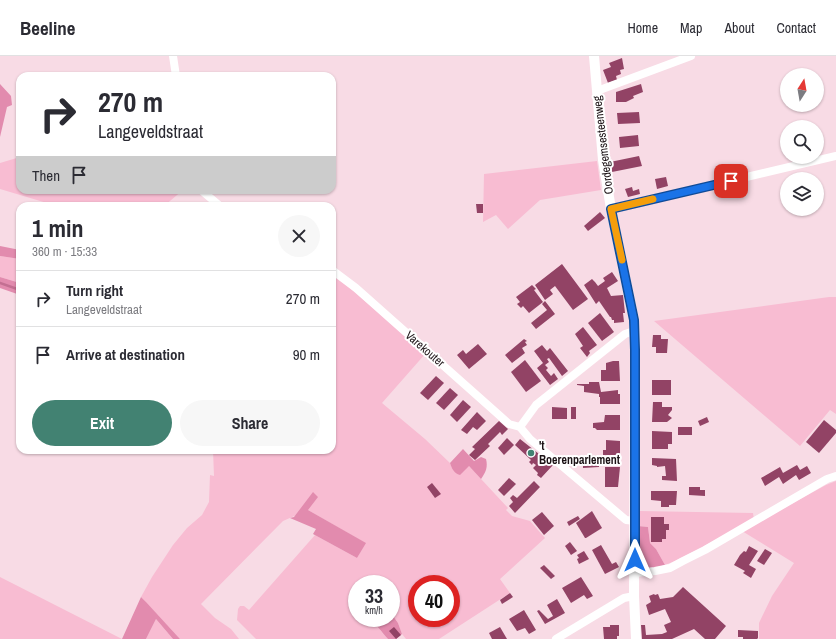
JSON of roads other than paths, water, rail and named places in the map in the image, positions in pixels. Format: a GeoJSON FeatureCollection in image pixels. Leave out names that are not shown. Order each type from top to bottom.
{"type":"FeatureCollection","features":[{"type":"Feature","properties":{"kind":"street"},"geometry":{"type":"LineString","coordinates":[[173,56],[175,72]]}},
{"type":"Feature","properties":{"kind":"street","name":"Oordegemsesteenweg"},"geometry":{"type":"LineString","coordinates":[[594,56],[604,160],[611,209],[634,320],[634,596],[636,639]]}},
{"type":"Feature","properties":{"kind":"street"},"geometry":{"type":"LineString","coordinates":[[597,91],[691,56]]}},
{"type":"Feature","properties":{"kind":"street"},"geometry":{"type":"LineString","coordinates":[[611,209],[836,156]]}},
{"type":"Feature","properties":{"kind":"street"},"geometry":{"type":"LineString","coordinates":[[206,194],[215,202]]}},
{"type":"Feature","properties":{"kind":"street","name":"Varekouter"},"geometry":{"type":"LineString","coordinates":[[336,273],[356,288],[509,424],[520,427],[530,439],[626,520],[635,521]]}},
{"type":"Feature","properties":{"kind":"street"},"geometry":{"type":"LineString","coordinates":[[520,427],[536,405],[625,334],[634,331]]}},
{"type":"Feature","properties":{"kind":"street"},"geometry":{"type":"LineString","coordinates":[[635,573],[655,571],[676,564],[705,550],[827,479],[836,476]]}},
{"type":"Feature","properties":{"kind":"street"},"geometry":{"type":"LineString","coordinates":[[556,639],[624,598],[634,596]]}},
{"type":"Feature","properties":{"kind":"waterway"},"geometry":{"type":"LineString","coordinates":[[0,283],[16,289]]}},
{"type":"Feature","properties":{"kind":"place","name":"'t Boerenparlement"},"geometry":{"type":"Point","coordinates":[531,453]}}]}
